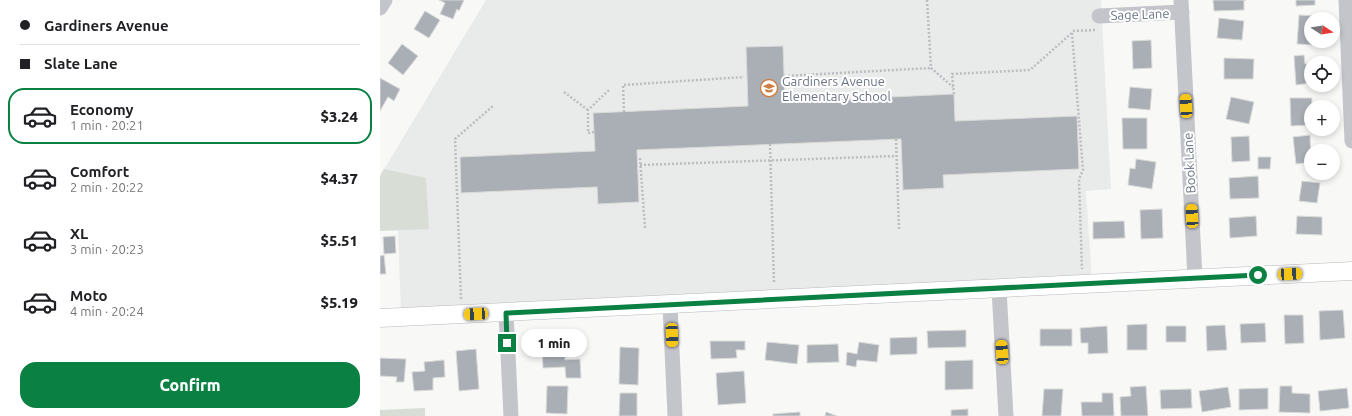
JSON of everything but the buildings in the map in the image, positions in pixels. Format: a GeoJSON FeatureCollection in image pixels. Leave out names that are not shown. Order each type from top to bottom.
{"type":"FeatureCollection","features":[{"type":"Feature","properties":{"kind":"main road"},"geometry":{"type":"LineString","coordinates":[[380,318],[1352,271]]}},
{"type":"Feature","properties":{"kind":"street"},"geometry":{"type":"LineString","coordinates":[[380,8],[385,0]]}},
{"type":"Feature","properties":{"kind":"street"},"geometry":{"type":"LineString","coordinates":[[1346,0],[1352,141]]}},
{"type":"Feature","properties":{"kind":"street","name":"Sage Lane"},"geometry":{"type":"LineString","coordinates":[[1100,23],[1181,6]]}},
{"type":"Feature","properties":{"kind":"street","name":"Book Lane"},"geometry":{"type":"LineString","coordinates":[[1181,6],[1195,278]]}},
{"type":"Feature","properties":{"kind":"street"},"geometry":{"type":"LineString","coordinates":[[999,289],[1006,416]]}},
{"type":"Feature","properties":{"kind":"street"},"geometry":{"type":"LineString","coordinates":[[670,304],[675,416]]}},
{"type":"Feature","properties":{"kind":"street"},"geometry":{"type":"LineString","coordinates":[[506,313],[511,416]]}},
{"type":"Feature","properties":{"kind":"path"},"geometry":{"type":"LineString","coordinates":[[927,0],[931,68],[953,88]]}},
{"type":"Feature","properties":{"kind":"path"},"geometry":{"type":"LineString","coordinates":[[954,94],[952,74],[1030,70],[1074,31],[1100,23]]}},
{"type":"Feature","properties":{"kind":"path"},"geometry":{"type":"LineString","coordinates":[[1072,33],[1083,170],[1079,179],[1083,284]]}},
{"type":"Feature","properties":{"kind":"path"},"geometry":{"type":"LineString","coordinates":[[784,76],[931,68]]}},
{"type":"Feature","properties":{"kind":"path"},"geometry":{"type":"LineString","coordinates":[[624,112],[623,85],[744,77]]}},
{"type":"Feature","properties":{"kind":"path"},"geometry":{"type":"LineString","coordinates":[[594,132],[588,133],[588,110],[610,89]]}},
{"type":"Feature","properties":{"kind":"path"},"geometry":{"type":"LineString","coordinates":[[564,92],[588,110]]}},
{"type":"Feature","properties":{"kind":"path"},"geometry":{"type":"LineString","coordinates":[[461,315],[455,139],[493,106]]}},
{"type":"Feature","properties":{"kind":"path"},"geometry":{"type":"LineString","coordinates":[[896,139],[899,229]]}},
{"type":"Feature","properties":{"kind":"path"},"geometry":{"type":"LineString","coordinates":[[770,144],[774,299]]}},
{"type":"Feature","properties":{"kind":"path"},"geometry":{"type":"LineString","coordinates":[[640,165],[896,156]]}},
{"type":"Feature","properties":{"kind":"path"},"geometry":{"type":"LineString","coordinates":[[640,158],[644,228]]}},
{"type":"Feature","properties":{"kind":"shaded area","name":"Gardiners Avenue Elementary School"},"geometry":{"type":"Polygon","coordinates":[[[486,0],[1101,0],[1111,189],[1086,191],[1092,281],[401,316],[398,230],[380,176],[486,0]]]}},
{"type":"Feature","properties":{"kind":"shaded area"},"geometry":{"type":"Polygon","coordinates":[[[384,169],[426,178],[429,229],[380,231],[380,176],[384,169]]]}},
{"type":"Feature","properties":{"kind":"shaded area"},"geometry":{"type":"Polygon","coordinates":[[[425,408],[425,416],[380,416],[380,410],[425,408]]]}},
{"type":"Feature","properties":{"kind":"place","name":"Gardiners Avenue Elementary School"},"geometry":{"type":"Point","coordinates":[769,88]}},
{"type":"Feature","properties":{"kind":"route"},"geometry":{"type":"LineString","coordinates":[[507,343],[506,313],[1258,275]]}}]}
